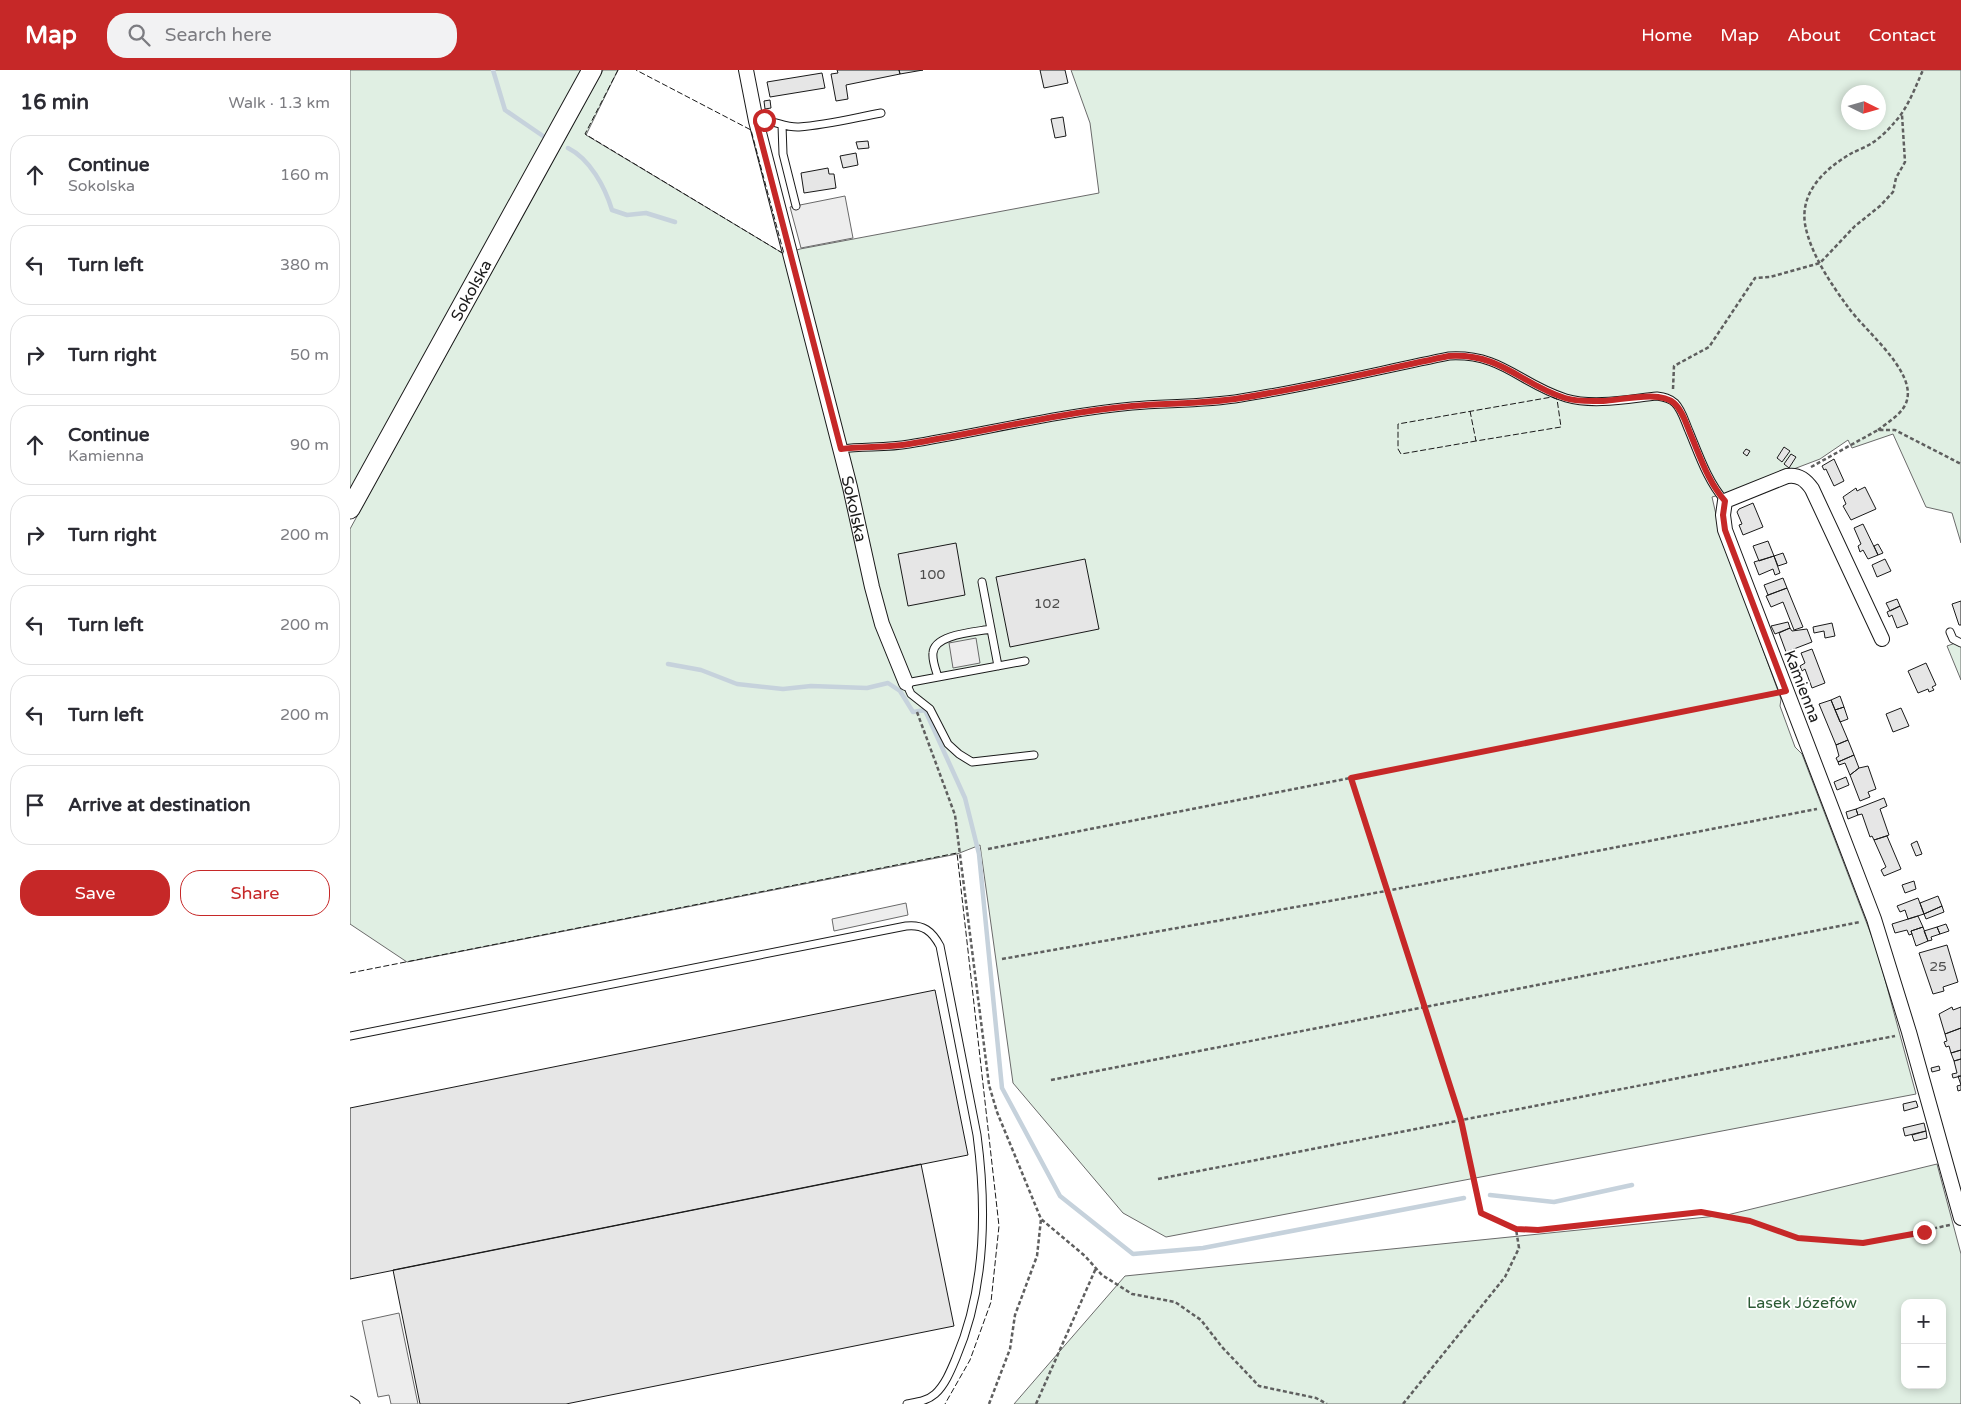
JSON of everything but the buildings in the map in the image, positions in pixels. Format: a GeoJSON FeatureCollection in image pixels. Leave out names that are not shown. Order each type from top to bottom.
{"type":"FeatureCollection","features":[{"type":"Feature","properties":{"kind":"street","name":"Sokolska"},"geometry":{"type":"LineString","coordinates":[[350,509],[592,70]]}},
{"type":"Feature","properties":{"kind":"street","name":"Sokolska"},"geometry":{"type":"LineString","coordinates":[[746,70],[756,121],[841,449],[864,559],[879,615],[906,683]]}},
{"type":"Feature","properties":{"kind":"street"},"geometry":{"type":"LineString","coordinates":[[1725,501],[1787,476],[1801,477],[1812,489],[1882,640]]}},
{"type":"Feature","properties":{"kind":"street","name":"Kamienna"},"geometry":{"type":"LineString","coordinates":[[1725,501],[1723,515],[1725,530],[1874,919],[1909,1032],[1936,1134],[1956,1221]]}},
{"type":"Feature","properties":{"kind":"lane"},"geometry":{"type":"LineString","coordinates":[[756,121],[764,120],[798,127],[881,114]]}},
{"type":"Feature","properties":{"kind":"lane"},"geometry":{"type":"LineString","coordinates":[[782,125],[783,154],[796,206]]}},
{"type":"Feature","properties":{"kind":"lane"},"geometry":{"type":"LineString","coordinates":[[841,449],[862,446],[883,448],[1132,406],[1204,403],[1244,398],[1449,356],[1464,355],[1491,360],[1538,386],[1564,398],[1578,401],[1657,396],[1668,398],[1675,404],[1682,415],[1717,492],[1725,501]]}},
{"type":"Feature","properties":{"kind":"lane"},"geometry":{"type":"LineString","coordinates":[[982,582],[998,666]]}},
{"type":"Feature","properties":{"kind":"lane"},"geometry":{"type":"LineString","coordinates":[[938,677],[933,652],[936,645],[948,638],[991,630]]}},
{"type":"Feature","properties":{"kind":"lane"},"geometry":{"type":"LineString","coordinates":[[1950,632],[1953,639],[1961,642]]}},
{"type":"Feature","properties":{"kind":"lane"},"geometry":{"type":"LineString","coordinates":[[1026,660],[906,683],[911,694],[930,709],[948,744],[972,762],[1034,755]]}},
{"type":"Feature","properties":{"kind":"lane"},"geometry":{"type":"LineString","coordinates":[[350,1036],[906,926],[916,925],[927,929],[934,935],[940,946],[978,1136],[983,1241],[968,1330],[954,1364],[943,1385],[935,1394],[924,1400],[907,1404]]}},
{"type":"Feature","properties":{"kind":"lane"},"geometry":{"type":"LineString","coordinates":[[350,1400],[356,1404]]}},
{"type":"Feature","properties":{"kind":"path"},"geometry":{"type":"LineString","coordinates":[[1801,477],[1805,470],[1878,430],[1902,410],[1907,401],[1907,383],[1900,368],[1848,308],[1820,263],[1805,224],[1804,207],[1810,191],[1834,164],[1872,143],[1902,114],[1923,70]]}},
{"type":"Feature","properties":{"kind":"path"},"geometry":{"type":"LineString","coordinates":[[1668,398],[1674,388],[1674,366],[1709,347],[1755,278],[1770,277],[1820,263],[1855,226],[1880,206],[1893,192],[1896,178],[1905,162],[1902,114]]}},
{"type":"Feature","properties":{"kind":"path"},"geometry":{"type":"LineString","coordinates":[[1878,430],[1895,430],[1961,464]]}},
{"type":"Feature","properties":{"kind":"path"},"geometry":{"type":"LineString","coordinates":[[988,849],[1786,691]]}},
{"type":"Feature","properties":{"kind":"path"},"geometry":{"type":"LineString","coordinates":[[918,701],[916,711],[955,815],[989,1085],[997,1112],[1041,1219],[1085,1256],[1102,1275],[1132,1294],[1175,1302],[1201,1320],[1222,1347],[1260,1386],[1316,1398],[1327,1404]]}},
{"type":"Feature","properties":{"kind":"path"},"geometry":{"type":"LineString","coordinates":[[1351,778],[1386,892],[1461,1120],[1481,1213],[1516,1229],[1538,1230],[1701,1212],[1750,1221],[1798,1238],[1863,1243],[1924,1232],[1956,1221]]}},
{"type":"Feature","properties":{"kind":"path"},"geometry":{"type":"LineString","coordinates":[[1002,959],[1386,892],[1791,815],[1830,805]]}},
{"type":"Feature","properties":{"kind":"path"},"geometry":{"type":"LineString","coordinates":[[1051,1080],[1874,919]]}},
{"type":"Feature","properties":{"kind":"path"},"geometry":{"type":"LineString","coordinates":[[1158,1179],[1909,1032]]}},
{"type":"Feature","properties":{"kind":"path"},"geometry":{"type":"LineString","coordinates":[[989,1404],[1010,1349],[1015,1315],[1037,1256],[1041,1219]]}},
{"type":"Feature","properties":{"kind":"path"},"geometry":{"type":"LineString","coordinates":[[1402,1404],[1505,1277],[1519,1248],[1516,1229]]}},
{"type":"Feature","properties":{"kind":"path"},"geometry":{"type":"LineString","coordinates":[[1036,1404],[1096,1268]]}},
{"type":"Feature","properties":{"kind":"green space"},"geometry":{"type":"Polygon","coordinates":[[[350,70],[582,70],[350,492],[350,70]]]}},
{"type":"Feature","properties":{"kind":"green space"},"geometry":{"type":"Polygon","coordinates":[[[603,70],[618,70],[586,135],[784,254],[800,249],[1099,193],[1090,123],[1071,70],[1961,70],[1961,543],[1952,513],[1926,507],[1893,434],[1852,448],[1848,440],[1820,459],[1741,489],[1712,497],[1720,532],[1781,699],[1780,706],[1795,747],[1802,754],[1877,950],[1916,1094],[1166,1237],[1123,1213],[1013,1083],[980,845],[957,854],[407,962],[350,924],[350,529],[603,70]]]}},
{"type":"Feature","properties":{"kind":"green space"},"geometry":{"type":"Polygon","coordinates":[[[1961,641],[1961,680],[1947,646],[1961,641]]]}},
{"type":"Feature","properties":{"kind":"green space","name":"Lasek Józefów"},"geometry":{"type":"Polygon","coordinates":[[[1937,1164],[1961,1254],[1961,1404],[1014,1404],[1125,1276],[1727,1215],[1937,1164]]]}},
{"type":"Feature","properties":{"kind":"shaded area"},"geometry":{"type":"Polygon","coordinates":[[[845,196],[853,238],[801,248],[790,207],[845,196]]]}},
{"type":"Feature","properties":{"kind":"shaded area"},"geometry":{"type":"Polygon","coordinates":[[[976,638],[980,663],[953,668],[949,643],[976,638]]]}},
{"type":"Feature","properties":{"kind":"shaded area"},"geometry":{"type":"Polygon","coordinates":[[[906,903],[908,915],[834,931],[832,919],[906,903]]]}},
{"type":"Feature","properties":{"kind":"shaded area"},"geometry":{"type":"Polygon","coordinates":[[[399,1313],[418,1404],[391,1404],[389,1395],[378,1397],[362,1321],[399,1313]]]}},
{"type":"Feature","properties":{"kind":"waterway"},"geometry":{"type":"LineString","coordinates":[[493,70],[505,110],[543,136]]}},
{"type":"Feature","properties":{"kind":"waterway"},"geometry":{"type":"LineString","coordinates":[[568,148],[583,159],[596,174],[612,210],[627,215],[646,213],[675,222]]}},
{"type":"Feature","properties":{"kind":"waterway"},"geometry":{"type":"LineString","coordinates":[[668,664],[701,670],[737,684],[783,689],[811,686],[867,688],[888,683],[900,691],[913,712],[925,710],[965,798],[979,854],[1002,1088],[1060,1196],[1133,1254],[1203,1248],[1464,1198]]}},
{"type":"Feature","properties":{"kind":"waterway"},"geometry":{"type":"LineString","coordinates":[[1490,1195],[1554,1202],[1632,1185]]}},
{"type":"Feature","properties":{"kind":"fence"},"geometry":{"type":"LineString","coordinates":[[618,70],[585,134],[784,254],[751,130],[636,70]]}},
{"type":"Feature","properties":{"kind":"fence"},"geometry":{"type":"LineString","coordinates":[[1470,411],[1476,441],[1561,427],[1557,399],[1552,397],[1398,424],[1398,449],[1401,454],[1476,441]]}},
{"type":"Feature","properties":{"kind":"fence"},"geometry":{"type":"LineString","coordinates":[[350,973],[957,853],[999,1226],[991,1302],[970,1360],[945,1404]]}},
{"type":"Feature","properties":{"kind":"route"},"geometry":{"type":"LineString","coordinates":[[764,120],[756,121],[791,248],[841,449],[862,446],[883,448],[1132,406],[1204,403],[1244,398],[1449,356],[1464,355],[1480,357],[1503,365],[1538,386],[1564,398],[1578,401],[1603,401],[1657,396],[1668,398],[1675,404],[1682,415],[1717,492],[1725,501],[1723,515],[1725,530],[1786,691],[1351,778],[1386,892],[1461,1120],[1481,1213],[1516,1229],[1538,1230],[1701,1212],[1750,1221],[1798,1238],[1863,1243],[1924,1232]]}}]}
